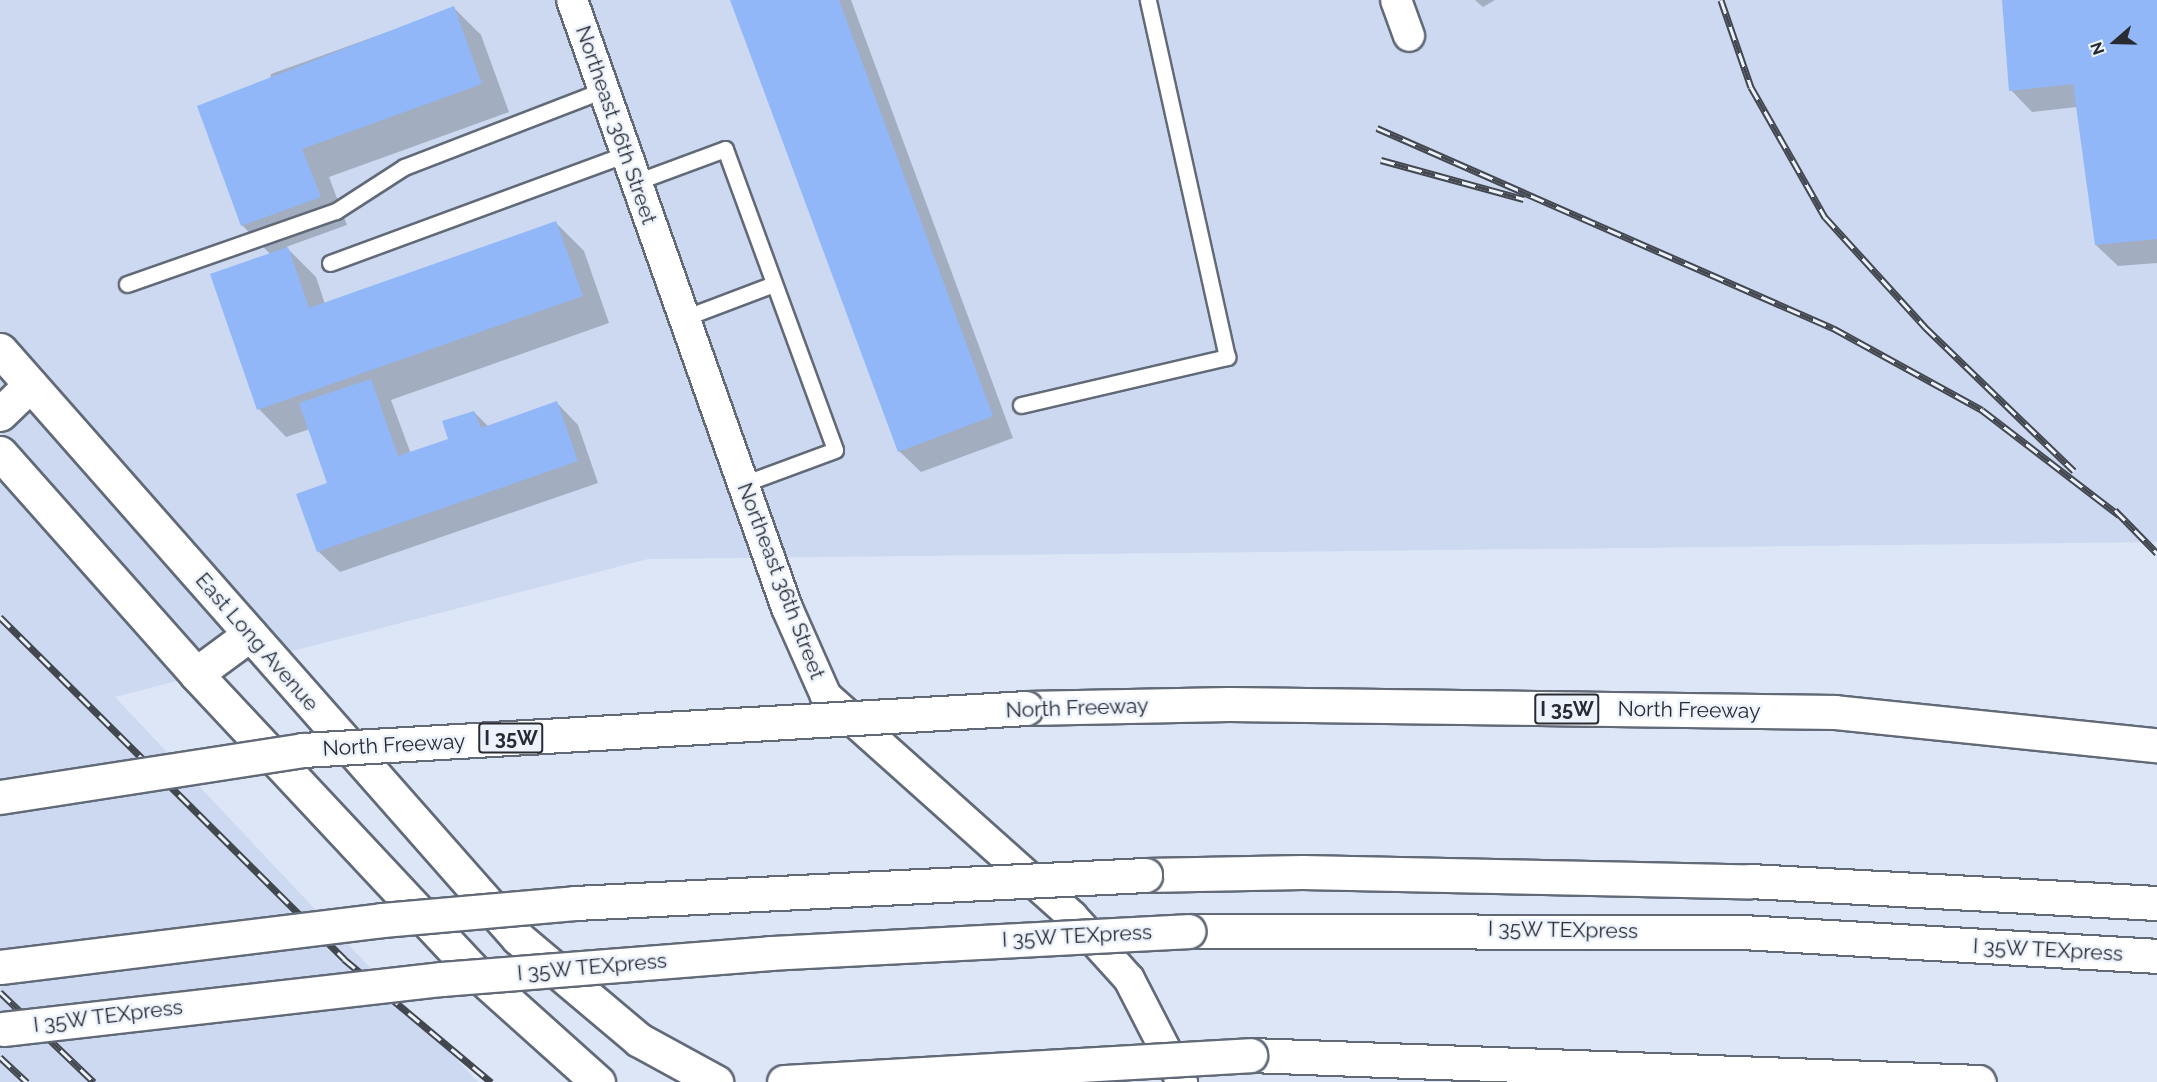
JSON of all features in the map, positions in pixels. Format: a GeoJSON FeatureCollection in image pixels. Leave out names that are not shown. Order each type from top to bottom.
{"type":"FeatureCollection","features":[{"type":"Feature","properties":{"kind":"main road","name":"East Long Avenue"},"geometry":{"type":"LineString","coordinates":[[0,350],[518,938],[639,1040],[716,1082]]}},
{"type":"Feature","properties":{"kind":"main road"},"geometry":{"type":"LineString","coordinates":[[0,414],[30,385]]}},
{"type":"Feature","properties":{"kind":"main road"},"geometry":{"type":"LineString","coordinates":[[0,453],[196,674],[473,970],[598,1082]]}},
{"type":"Feature","properties":{"kind":"main road"},"geometry":{"type":"LineString","coordinates":[[196,674],[250,634]]}},
{"type":"Feature","properties":{"kind":"main road","name":"North Freeway"},"geometry":{"type":"LineString","coordinates":[[0,797],[303,750],[1026,708],[1229,704],[1835,712],[2157,746]]}},
{"type":"Feature","properties":{"kind":"main road"},"geometry":{"type":"LineString","coordinates":[[0,967],[382,920],[576,903],[1145,875],[1302,872],[1750,881],[2157,903]]}},
{"type":"Feature","properties":{"kind":"main road","name":"I 35W TEXpress"},"geometry":{"type":"LineString","coordinates":[[1,1029],[442,979],[770,953],[1188,931],[1742,932],[2157,956]]}},
{"type":"Feature","properties":{"kind":"main road"},"geometry":{"type":"LineString","coordinates":[[784,1082],[1250,1055],[1978,1082]]}},
{"type":"Feature","properties":{"kind":"street","name":"Northeast 36th Street"},"geometry":{"type":"LineString","coordinates":[[572,0],[787,608],[826,696],[1072,916],[1129,979],[1182,1082]]}},
{"type":"Feature","properties":{"kind":"street"},"geometry":{"type":"LineString","coordinates":[[1396,0],[1409,36]]}},
{"type":"Feature","properties":{"kind":"lane"},"geometry":{"type":"LineString","coordinates":[[1022,405],[1227,357],[1148,0]]}},
{"type":"Feature","properties":{"kind":"lane"},"geometry":{"type":"LineString","coordinates":[[127,284],[336,210],[405,167],[604,90]]}},
{"type":"Feature","properties":{"kind":"lane"},"geometry":{"type":"LineString","coordinates":[[636,183],[725,149],[835,450],[743,484]]}},
{"type":"Feature","properties":{"kind":"lane"},"geometry":{"type":"LineString","coordinates":[[330,262],[627,154]]}},
{"type":"Feature","properties":{"kind":"lane"},"geometry":{"type":"LineString","coordinates":[[684,318],[774,284]]}},
{"type":"Feature","properties":{"kind":"shaded area"},"geometry":{"type":"Polygon","coordinates":[[[0,0],[2157,0],[2157,542],[648,559],[115,697],[478,1082],[0,1082],[0,0]]]}},
{"type":"Feature","properties":{"kind":"building"},"geometry":{"type":"Polygon","coordinates":[[[730,0],[839,0],[993,416],[898,452],[730,0]]]}},
{"type":"Feature","properties":{"kind":"building"},"geometry":{"type":"Polygon","coordinates":[[[2002,0],[2157,0],[2157,239],[2095,245],[2073,84],[2009,91],[2002,0]]]}},
{"type":"Feature","properties":{"kind":"building"},"geometry":{"type":"Polygon","coordinates":[[[454,6],[482,84],[302,149],[321,197],[241,226],[197,106],[454,6]]]}},
{"type":"Feature","properties":{"kind":"building"},"geometry":{"type":"Polygon","coordinates":[[[556,221],[583,296],[257,410],[210,274],[288,247],[309,308],[556,221]]]}},
{"type":"Feature","properties":{"kind":"building"},"geometry":{"type":"Polygon","coordinates":[[[371,379],[398,456],[448,439],[442,421],[474,411],[481,428],[557,401],[578,461],[317,552],[296,494],[327,483],[299,403],[371,379]]]}},
{"type":"Feature","properties":{"kind":"railway"},"geometry":{"type":"LineString","coordinates":[[1721,0],[1751,87],[1825,217],[1925,327],[2074,471]]}},
{"type":"Feature","properties":{"kind":"railway"},"geometry":{"type":"LineString","coordinates":[[1377,128],[1833,328],[1982,410],[2119,515]]}},
{"type":"Feature","properties":{"kind":"railway"},"geometry":{"type":"LineString","coordinates":[[1381,160],[1524,199]]}},
{"type":"Feature","properties":{"kind":"railway"},"geometry":{"type":"LineString","coordinates":[[2115,510],[2157,553]]}},
{"type":"Feature","properties":{"kind":"railway"},"geometry":{"type":"LineString","coordinates":[[0,617],[344,959],[491,1082]]}},
{"type":"Feature","properties":{"kind":"railway"},"geometry":{"type":"LineString","coordinates":[[0,992],[94,1082]]}},
{"type":"Feature","properties":{"kind":"railway"},"geometry":{"type":"LineString","coordinates":[[0,1057],[27,1082]]}}]}
